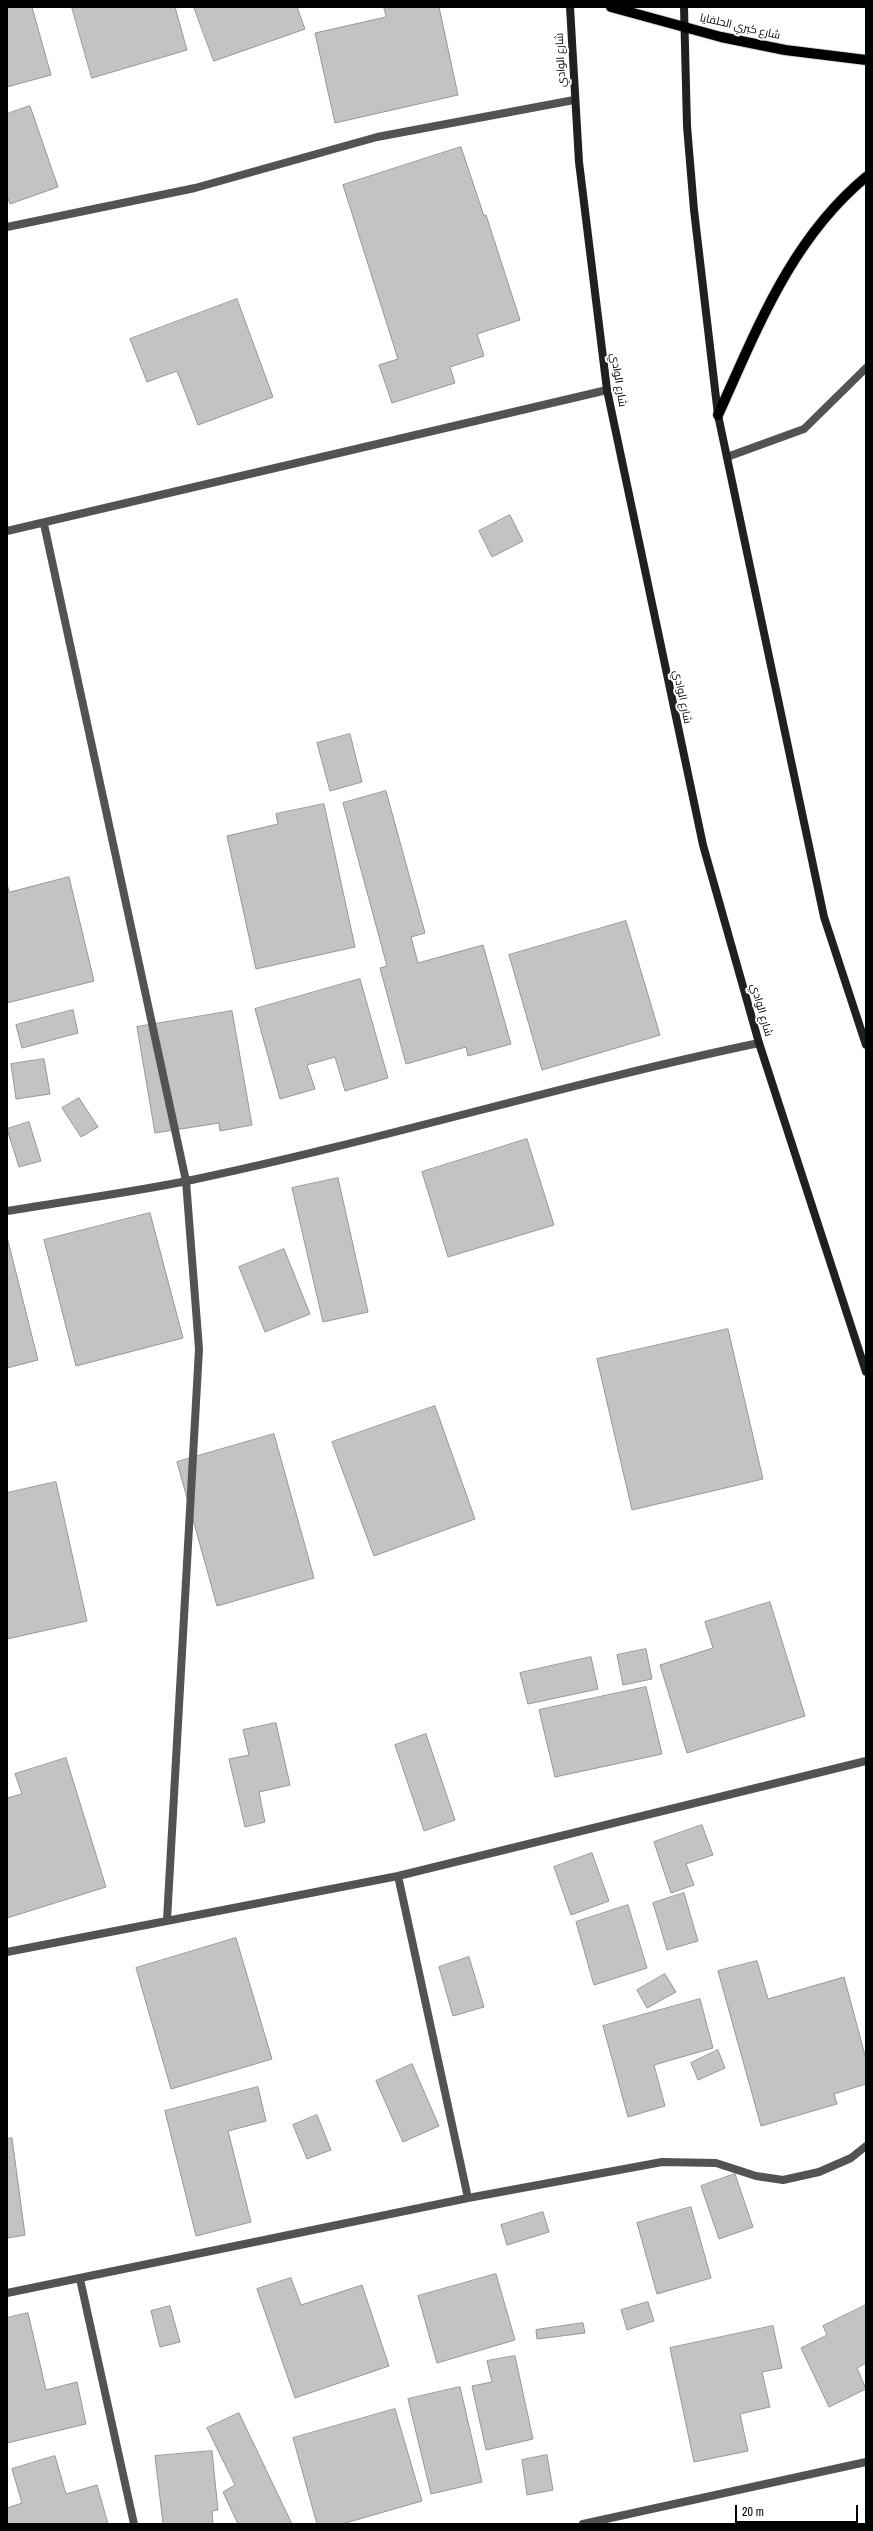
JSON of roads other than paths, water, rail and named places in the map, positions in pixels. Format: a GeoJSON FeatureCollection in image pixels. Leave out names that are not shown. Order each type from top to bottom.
{"type":"FeatureCollection","features":[{"type":"Feature","properties":{"kind":"main road","name":"شارع الوادي"},"geometry":{"type":"LineString","coordinates":[[570,7],[574,100],[579,162],[607,390],[703,845],[759,1043],[866,1372]]}},
{"type":"Feature","properties":{"kind":"main road","name":"شارع كبري الحلفايا"},"geometry":{"type":"LineString","coordinates":[[611,7],[684,27],[785,50],[866,60]]}},
{"type":"Feature","properties":{"kind":"main road"},"geometry":{"type":"LineString","coordinates":[[684,7],[687,126],[694,210],[718,415],[824,917],[866,1045]]}},
{"type":"Feature","properties":{"kind":"main road"},"geometry":{"type":"LineString","coordinates":[[718,415],[780,283],[811,233],[852,188],[866,177]]}},
{"type":"Feature","properties":{"kind":"street"},"geometry":{"type":"LineString","coordinates":[[7,227],[194,188],[377,137],[574,100]]}},
{"type":"Feature","properties":{"kind":"street"},"geometry":{"type":"LineString","coordinates":[[727,457],[804,429],[866,368]]}},
{"type":"Feature","properties":{"kind":"street"},"geometry":{"type":"LineString","coordinates":[[7,531],[44,524],[607,390]]}},
{"type":"Feature","properties":{"kind":"street"},"geometry":{"type":"LineString","coordinates":[[44,524],[186,1181],[199,1349],[167,1920]]}},
{"type":"Feature","properties":{"kind":"street"},"geometry":{"type":"LineString","coordinates":[[7,1211],[186,1181],[443,1120],[648,1066],[759,1043]]}},
{"type":"Feature","properties":{"kind":"street"},"geometry":{"type":"LineString","coordinates":[[7,1952],[398,1876],[866,1761]]}},
{"type":"Feature","properties":{"kind":"street"},"geometry":{"type":"LineString","coordinates":[[398,1876],[468,2198]]}},
{"type":"Feature","properties":{"kind":"street"},"geometry":{"type":"LineString","coordinates":[[7,2294],[468,2198],[662,2162],[716,2163],[756,2176],[783,2180],[819,2172],[851,2158],[866,2146]]}},
{"type":"Feature","properties":{"kind":"street"},"geometry":{"type":"LineString","coordinates":[[80,2279],[134,2524]]}},
{"type":"Feature","properties":{"kind":"street"},"geometry":{"type":"LineString","coordinates":[[583,2524],[866,2462]]}}]}
